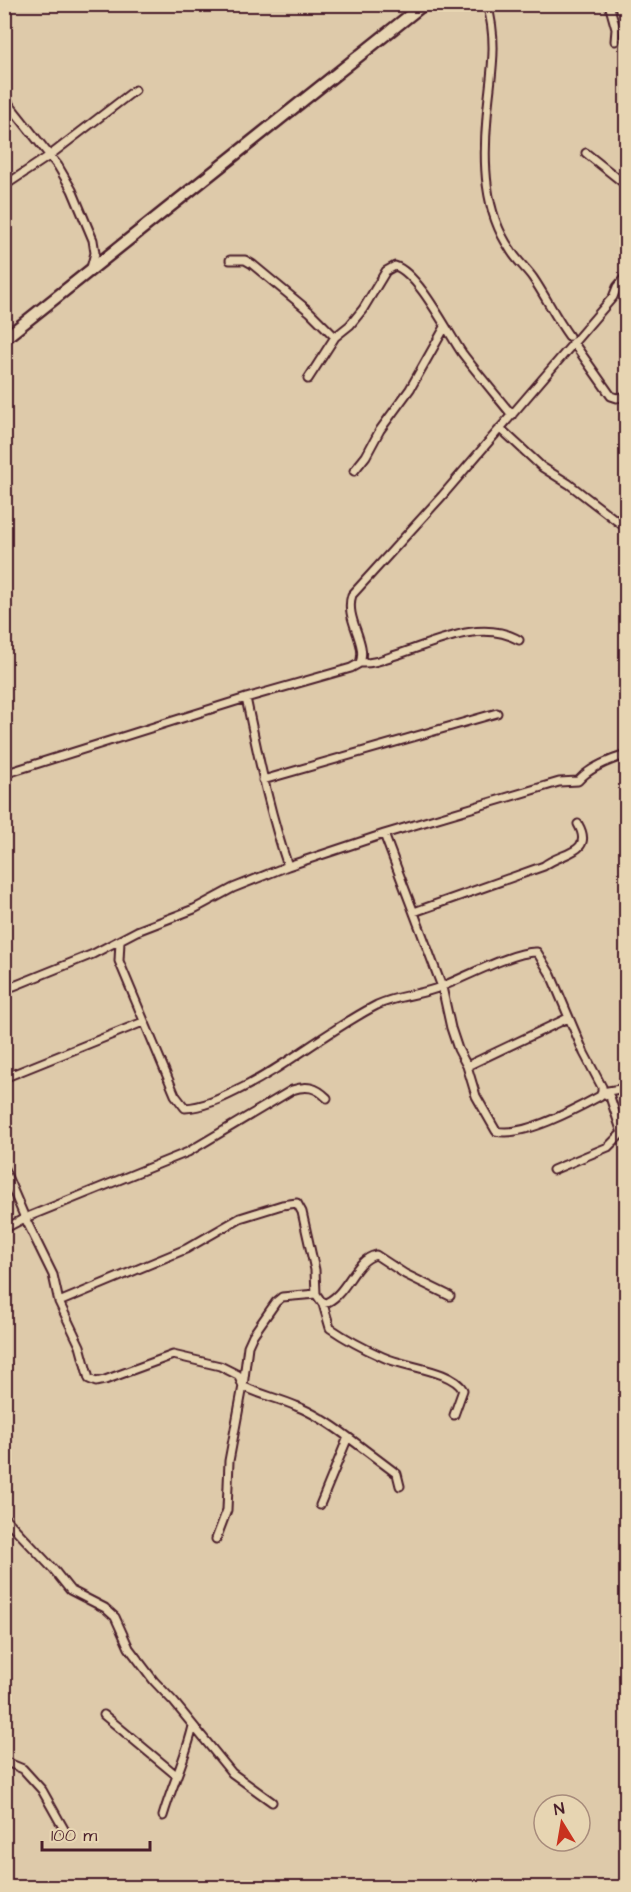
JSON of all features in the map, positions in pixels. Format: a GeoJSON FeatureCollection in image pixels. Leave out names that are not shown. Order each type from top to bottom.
{"type":"FeatureCollection","features":[{"type":"Feature","properties":{"kind":"main road"},"geometry":{"type":"LineString","coordinates":[[4,339],[424,4]]}},
{"type":"Feature","properties":{"kind":"street"},"geometry":{"type":"LineString","coordinates":[[487,4],[491,17],[494,62],[486,121],[486,167],[490,206],[510,250],[532,277],[611,396],[617,398],[627,396]]}},
{"type":"Feature","properties":{"kind":"street"},"geometry":{"type":"LineString","coordinates":[[609,4],[616,29],[615,41]]}},
{"type":"Feature","properties":{"kind":"street"},"geometry":{"type":"LineString","coordinates":[[4,186],[50,156],[135,90]]}},
{"type":"Feature","properties":{"kind":"street"},"geometry":{"type":"LineString","coordinates":[[4,98],[64,176],[88,227],[95,253],[91,268]]}},
{"type":"Feature","properties":{"kind":"street"},"geometry":{"type":"LineString","coordinates":[[586,153],[627,185]]}},
{"type":"Feature","properties":{"kind":"street"},"geometry":{"type":"LineString","coordinates":[[230,260],[245,260],[252,264],[310,312],[335,337]]}},
{"type":"Feature","properties":{"kind":"street"},"geometry":{"type":"LineString","coordinates":[[308,379],[335,337],[350,326],[386,271],[394,266],[401,268],[415,282],[445,327],[512,415]]}},
{"type":"Feature","properties":{"kind":"street"},"geometry":{"type":"LineString","coordinates":[[360,663],[362,653],[350,613],[352,595],[501,428],[571,339],[613,297],[617,287],[627,276]]}},
{"type":"Feature","properties":{"kind":"street"},"geometry":{"type":"LineString","coordinates":[[354,471],[410,389],[445,327]]}},
{"type":"Feature","properties":{"kind":"street"},"geometry":{"type":"LineString","coordinates":[[501,428],[542,467],[569,484],[627,528]]}},
{"type":"Feature","properties":{"kind":"street"},"geometry":{"type":"LineString","coordinates":[[4,774],[246,698],[351,668],[360,663],[379,661],[453,637],[484,630],[501,632],[519,640]]}},
{"type":"Feature","properties":{"kind":"street"},"geometry":{"type":"LineString","coordinates":[[246,698],[263,780],[277,835],[288,866]]}},
{"type":"Feature","properties":{"kind":"street"},"geometry":{"type":"LineString","coordinates":[[263,780],[497,713]]}},
{"type":"Feature","properties":{"kind":"street"},"geometry":{"type":"LineString","coordinates":[[4,990],[120,941],[137,931],[194,909],[233,888],[288,866],[384,834],[559,782],[578,781],[584,774],[606,761],[627,755]]}},
{"type":"Feature","properties":{"kind":"street"},"geometry":{"type":"LineString","coordinates":[[414,912],[544,866],[552,859],[566,855],[583,843],[583,833],[578,824]]}},
{"type":"Feature","properties":{"kind":"street"},"geometry":{"type":"LineString","coordinates":[[120,941],[119,961],[178,1103],[185,1108],[197,1107],[262,1078],[352,1019],[379,1005],[402,996],[442,987],[467,974],[522,954],[537,952],[551,975],[568,1018],[602,1087],[600,1096],[521,1130],[504,1133],[496,1131],[480,1104],[467,1066],[450,1028],[442,987],[384,834]]}},
{"type":"Feature","properties":{"kind":"street"},"geometry":{"type":"LineString","coordinates":[[467,1066],[568,1018]]}},
{"type":"Feature","properties":{"kind":"street"},"geometry":{"type":"LineString","coordinates":[[4,1078],[143,1022]]}},
{"type":"Feature","properties":{"kind":"street"},"geometry":{"type":"LineString","coordinates":[[4,1229],[25,1218],[188,1152],[292,1090],[311,1087],[318,1089],[327,1098]]}},
{"type":"Feature","properties":{"kind":"street"},"geometry":{"type":"LineString","coordinates":[[602,1092],[627,1088]]}},
{"type":"Feature","properties":{"kind":"street"},"geometry":{"type":"LineString","coordinates":[[554,1170],[608,1148],[622,1133],[610,1097],[602,1092]]}},
{"type":"Feature","properties":{"kind":"street"},"geometry":{"type":"LineString","coordinates":[[4,1169],[53,1275],[59,1302],[80,1346],[89,1379],[92,1381],[105,1380],[173,1355],[227,1370],[238,1376],[243,1386],[297,1406],[348,1437],[398,1474],[400,1486]]}},
{"type":"Feature","properties":{"kind":"street"},"geometry":{"type":"LineString","coordinates":[[59,1302],[186,1249],[240,1218],[292,1202],[297,1203],[302,1212],[315,1270],[316,1294],[323,1305],[330,1328],[383,1358],[459,1382],[463,1390],[454,1416]]}},
{"type":"Feature","properties":{"kind":"street"},"geometry":{"type":"LineString","coordinates":[[323,1305],[331,1302],[356,1270],[372,1256],[376,1256],[405,1274],[450,1296]]}},
{"type":"Feature","properties":{"kind":"street"},"geometry":{"type":"LineString","coordinates":[[216,1539],[227,1510],[229,1461],[248,1347],[253,1335],[276,1302],[288,1296],[316,1294]]}},
{"type":"Feature","properties":{"kind":"street"},"geometry":{"type":"LineString","coordinates":[[320,1504],[348,1437]]}},
{"type":"Feature","properties":{"kind":"street"},"geometry":{"type":"LineString","coordinates":[[4,1517],[70,1590],[105,1608],[115,1617],[129,1648],[232,1773],[272,1802]]}},
{"type":"Feature","properties":{"kind":"street"},"geometry":{"type":"LineString","coordinates":[[104,1715],[176,1775]]}},
{"type":"Feature","properties":{"kind":"street"},"geometry":{"type":"LineString","coordinates":[[163,1816],[176,1775],[188,1749],[193,1726]]}},
{"type":"Feature","properties":{"kind":"street"},"geometry":{"type":"LineString","coordinates":[[4,1761],[23,1770],[42,1790],[65,1831]]}}]}
